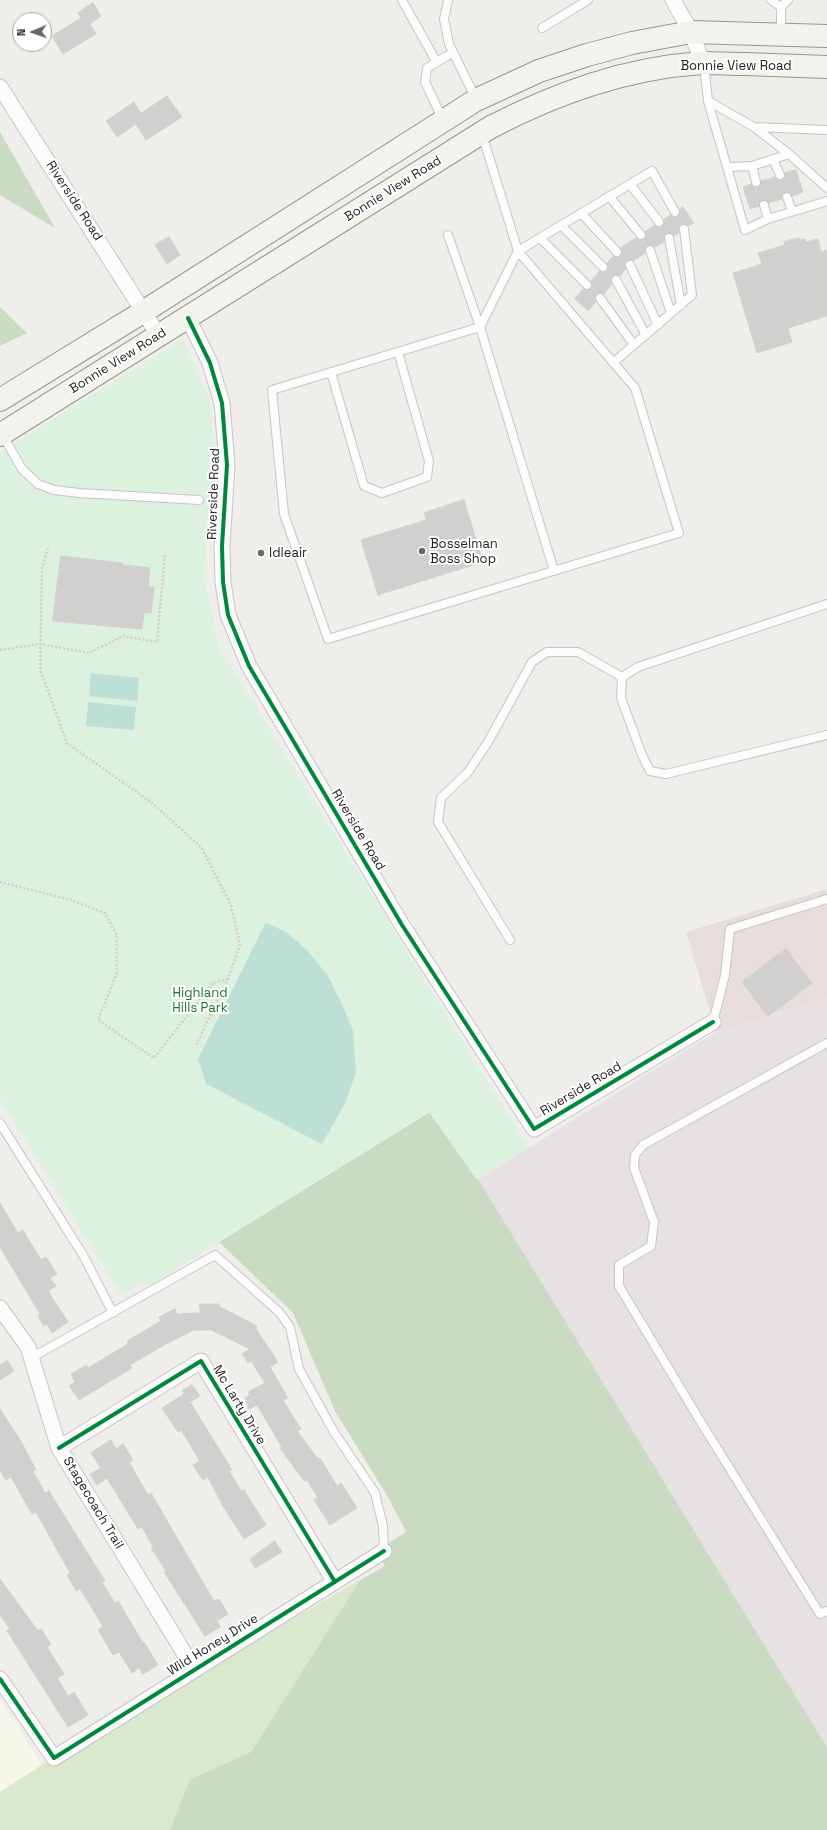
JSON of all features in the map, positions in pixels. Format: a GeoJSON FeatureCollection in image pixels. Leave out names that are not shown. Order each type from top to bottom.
{"type":"FeatureCollection","features":[{"type":"Feature","properties":{"kind":"main road"},"geometry":{"type":"LineString","coordinates":[[0,400],[143,312],[476,100],[539,71],[587,55],[632,43],[691,32],[827,36]]}},
{"type":"Feature","properties":{"kind":"main road","name":"Bonnie View Road"},"geometry":{"type":"LineString","coordinates":[[1,433],[188,318],[482,133],[519,113],[586,85],[638,72],[703,63],[827,67]]}},
{"type":"Feature","properties":{"kind":"main road"},"geometry":{"type":"LineString","coordinates":[[476,100],[482,133]]}},
{"type":"Feature","properties":{"kind":"street"},"geometry":{"type":"LineString","coordinates":[[673,0],[691,32],[703,63]]}},
{"type":"Feature","properties":{"kind":"street","name":"Riverside Road"},"geometry":{"type":"LineString","coordinates":[[0,87],[159,336]]}},
{"type":"Feature","properties":{"kind":"street","name":"Riverside Road"},"geometry":{"type":"LineString","coordinates":[[188,318],[210,363],[222,402],[227,465],[222,546],[223,582],[228,615],[249,666],[402,925],[534,1129],[714,1022]]}},
{"type":"Feature","properties":{"kind":"street","name":"Stagecoach Trail"},"geometry":{"type":"LineString","coordinates":[[0,1308],[28,1347],[59,1448],[194,1669]]}},
{"type":"Feature","properties":{"kind":"street","name":"Mc Larty Drive"},"geometry":{"type":"LineString","coordinates":[[59,1448],[201,1361],[335,1582]]}},
{"type":"Feature","properties":{"kind":"street","name":"Wild Honey Drive"},"geometry":{"type":"LineString","coordinates":[[0,1679],[54,1758],[384,1551]]}},
{"type":"Feature","properties":{"kind":"lane"},"geometry":{"type":"LineString","coordinates":[[402,0],[436,61]]}},
{"type":"Feature","properties":{"kind":"lane"},"geometry":{"type":"LineString","coordinates":[[448,0],[444,19],[452,53],[476,100]]}},
{"type":"Feature","properties":{"kind":"lane"},"geometry":{"type":"LineString","coordinates":[[542,28],[588,0]]}},
{"type":"Feature","properties":{"kind":"lane"},"geometry":{"type":"LineString","coordinates":[[771,0],[781,7]]}},
{"type":"Feature","properties":{"kind":"lane"},"geometry":{"type":"LineString","coordinates":[[781,35],[781,7],[788,0]]}},
{"type":"Feature","properties":{"kind":"lane"},"geometry":{"type":"LineString","coordinates":[[444,121],[425,82],[427,68],[436,61],[452,53]]}},
{"type":"Feature","properties":{"kind":"lane"},"geometry":{"type":"LineString","coordinates":[[703,63],[708,101],[745,230],[768,219],[827,200]]}},
{"type":"Feature","properties":{"kind":"lane"},"geometry":{"type":"LineString","coordinates":[[708,101],[754,127],[789,154],[827,188]]}},
{"type":"Feature","properties":{"kind":"lane"},"geometry":{"type":"LineString","coordinates":[[754,127],[827,130]]}},
{"type":"Feature","properties":{"kind":"lane"},"geometry":{"type":"LineString","coordinates":[[482,133],[518,251],[635,388],[679,533],[328,639],[284,514],[272,390],[480,327],[518,251],[652,171],[675,212]]}},
{"type":"Feature","properties":{"kind":"lane"},"geometry":{"type":"LineString","coordinates":[[727,167],[752,166],[789,154]]}},
{"type":"Feature","properties":{"kind":"lane"},"geometry":{"type":"LineString","coordinates":[[773,159],[780,175]]}},
{"type":"Feature","properties":{"kind":"lane"},"geometry":{"type":"LineString","coordinates":[[752,166],[756,182]]}},
{"type":"Feature","properties":{"kind":"lane"},"geometry":{"type":"LineString","coordinates":[[630,184],[659,222]]}},
{"type":"Feature","properties":{"kind":"lane"},"geometry":{"type":"LineString","coordinates":[[609,196],[641,235]]}},
{"type":"Feature","properties":{"kind":"lane"},"geometry":{"type":"LineString","coordinates":[[787,197],[792,211]]}},
{"type":"Feature","properties":{"kind":"lane"},"geometry":{"type":"LineString","coordinates":[[764,205],[768,219]]}},
{"type":"Feature","properties":{"kind":"lane"},"geometry":{"type":"LineString","coordinates":[[581,213],[617,252]]}},
{"type":"Feature","properties":{"kind":"lane"},"geometry":{"type":"LineString","coordinates":[[561,225],[603,267]]}},
{"type":"Feature","properties":{"kind":"lane"},"geometry":{"type":"LineString","coordinates":[[614,362],[692,296],[684,229]]}},
{"type":"Feature","properties":{"kind":"lane"},"geometry":{"type":"LineString","coordinates":[[448,235],[480,327],[554,571]]}},
{"type":"Feature","properties":{"kind":"lane"},"geometry":{"type":"LineString","coordinates":[[540,238],[587,285]]}},
{"type":"Feature","properties":{"kind":"lane"},"geometry":{"type":"LineString","coordinates":[[669,238],[681,304]]}},
{"type":"Feature","properties":{"kind":"lane"},"geometry":{"type":"LineString","coordinates":[[650,250],[671,313]]}},
{"type":"Feature","properties":{"kind":"lane"},"geometry":{"type":"LineString","coordinates":[[630,265],[658,325]]}},
{"type":"Feature","properties":{"kind":"lane"},"geometry":{"type":"LineString","coordinates":[[616,280],[646,335]]}},
{"type":"Feature","properties":{"kind":"lane"},"geometry":{"type":"LineString","coordinates":[[600,298],[634,345]]}},
{"type":"Feature","properties":{"kind":"lane"},"geometry":{"type":"LineString","coordinates":[[331,372],[364,486],[382,493],[427,476],[429,461],[398,352]]}},
{"type":"Feature","properties":{"kind":"lane"},"geometry":{"type":"LineString","coordinates":[[1,433],[22,469],[38,484],[49,488],[79,492],[199,500]]}},
{"type":"Feature","properties":{"kind":"lane"},"geometry":{"type":"LineString","coordinates":[[622,677],[638,667],[827,604]]}},
{"type":"Feature","properties":{"kind":"lane"},"geometry":{"type":"LineString","coordinates":[[510,940],[438,822],[441,798],[468,772],[484,748],[532,662],[547,652],[578,652],[622,677]]}},
{"type":"Feature","properties":{"kind":"lane"},"geometry":{"type":"LineString","coordinates":[[622,677],[621,698],[642,755],[650,770],[666,774],[827,734]]}},
{"type":"Feature","properties":{"kind":"lane"},"geometry":{"type":"LineString","coordinates":[[714,1022],[725,974],[730,929],[827,899]]}},
{"type":"Feature","properties":{"kind":"lane"},"geometry":{"type":"LineString","coordinates":[[827,1043],[643,1145],[635,1155],[634,1168],[654,1222],[651,1246],[619,1265],[619,1286],[702,1424],[820,1614],[827,1610]]}},
{"type":"Feature","properties":{"kind":"lane"},"geometry":{"type":"LineString","coordinates":[[0,1123],[83,1255],[113,1313]]}},
{"type":"Feature","properties":{"kind":"lane"},"geometry":{"type":"LineString","coordinates":[[31,1358],[216,1255],[279,1312],[290,1327],[300,1369],[334,1432],[375,1493],[383,1526],[384,1551]]}},
{"type":"Feature","properties":{"kind":"path"},"geometry":{"type":"LineString","coordinates":[[48,548],[42,568],[39,644],[40,669],[67,743],[152,802],[200,847],[231,905],[240,945],[228,979],[196,1044]]}},
{"type":"Feature","properties":{"kind":"path"},"geometry":{"type":"LineString","coordinates":[[0,650],[39,644],[89,653],[123,636],[157,642],[165,555]]}},
{"type":"Feature","properties":{"kind":"path"},"geometry":{"type":"LineString","coordinates":[[0,882],[71,900],[105,913],[117,935],[117,973],[98,1020],[154,1058],[213,983],[228,979]]}},
{"type":"Feature","properties":{"kind":"shaded area"},"geometry":{"type":"Polygon","coordinates":[[[827,889],[827,998],[716,1032],[686,932],[827,889]]]}},
{"type":"Feature","properties":{"kind":"shaded area"},"geometry":{"type":"Polygon","coordinates":[[[827,998],[827,1747],[478,1179],[714,1033],[827,998]]]}},
{"type":"Feature","properties":{"kind":"shaded area"},"geometry":{"type":"Polygon","coordinates":[[[0,1699],[42,1765],[0,1800],[0,1699]]]}},
{"type":"Feature","properties":{"kind":"green space"},"geometry":{"type":"Polygon","coordinates":[[[0,132],[55,228],[0,195],[0,132]]]}},
{"type":"Feature","properties":{"kind":"green space"},"geometry":{"type":"Polygon","coordinates":[[[0,307],[27,333],[0,346],[0,307]]]}},
{"type":"Feature","properties":{"kind":"green space","name":"Highland Hills Park"},"geometry":{"type":"Polygon","coordinates":[[[183,339],[210,400],[215,454],[207,521],[204,575],[219,647],[528,1147],[477,1180],[429,1112],[150,1285],[140,1283],[121,1295],[0,1099],[0,452],[183,339]]]}},
{"type":"Feature","properties":{"kind":"green space"},"geometry":{"type":"Polygon","coordinates":[[[91,673],[139,678],[137,701],[89,696],[91,673]]]}},
{"type":"Feature","properties":{"kind":"green space"},"geometry":{"type":"Polygon","coordinates":[[[88,702],[136,707],[134,730],[86,726],[88,702]]]}},
{"type":"Feature","properties":{"kind":"green space"},"geometry":{"type":"Polygon","coordinates":[[[266,922],[287,933],[307,950],[328,976],[353,1031],[356,1073],[345,1103],[322,1144],[206,1084],[198,1059],[266,922]]]}},
{"type":"Feature","properties":{"kind":"green space"},"geometry":{"type":"Polygon","coordinates":[[[435,1109],[827,1747],[827,1830],[170,1830],[190,1779],[251,1752],[360,1580],[385,1566],[376,1551],[406,1532],[389,1499],[335,1411],[293,1313],[219,1242],[435,1109]]]}},
{"type":"Feature","properties":{"kind":"green space"},"geometry":{"type":"Polygon","coordinates":[[[360,1580],[251,1752],[190,1779],[170,1830],[0,1830],[0,1792],[62,1752],[360,1580]]]}},
{"type":"Feature","properties":{"kind":"building"},"geometry":{"type":"Polygon","coordinates":[[[93,3],[101,16],[90,24],[96,34],[63,54],[52,36],[81,18],[78,13],[93,3]]]}},
{"type":"Feature","properties":{"kind":"building"},"geometry":{"type":"Polygon","coordinates":[[[167,96],[182,117],[146,140],[136,124],[117,137],[106,121],[134,102],[141,113],[167,96]]]}},
{"type":"Feature","properties":{"kind":"building"},"geometry":{"type":"Polygon","coordinates":[[[796,170],[803,192],[792,196],[790,193],[786,192],[783,194],[782,199],[769,203],[766,200],[762,200],[759,206],[750,209],[743,187],[751,184],[754,187],[758,187],[761,181],[775,177],[777,180],[782,180],[785,178],[785,173],[796,170]]]}},
{"type":"Feature","properties":{"kind":"building"},"geometry":{"type":"Polygon","coordinates":[[[683,207],[694,223],[689,226],[686,224],[681,224],[679,227],[679,233],[674,236],[670,233],[666,234],[664,242],[655,247],[648,245],[645,249],[645,253],[633,261],[627,260],[625,264],[626,269],[620,276],[616,275],[612,277],[612,284],[604,294],[596,294],[596,302],[588,311],[575,299],[583,289],[591,289],[591,281],[600,271],[607,271],[607,263],[613,256],[621,256],[621,248],[623,246],[636,238],[639,240],[644,239],[646,237],[645,232],[655,225],[662,227],[664,224],[664,219],[670,215],[678,217],[680,209],[683,207]]]}},
{"type":"Feature","properties":{"kind":"building"},"geometry":{"type":"Polygon","coordinates":[[[169,237],[180,255],[167,264],[155,245],[169,237]]]}},
{"type":"Feature","properties":{"kind":"building"},"geometry":{"type":"Polygon","coordinates":[[[799,238],[800,240],[805,239],[806,242],[818,239],[821,252],[827,250],[827,316],[788,328],[792,342],[757,353],[733,273],[762,264],[758,253],[785,245],[784,242],[799,238]]]}},
{"type":"Feature","properties":{"kind":"building","name":"Bosselman Boss Shop"},"geometry":{"type":"Polygon","coordinates":[[[464,500],[483,562],[378,595],[361,540],[426,520],[424,513],[464,500]]]}},
{"type":"Feature","properties":{"kind":"building"},"geometry":{"type":"Polygon","coordinates":[[[61,556],[122,563],[122,565],[150,568],[148,587],[154,587],[151,613],[144,613],[142,629],[53,621],[61,556]]]}},
{"type":"Feature","properties":{"kind":"building"},"geometry":{"type":"Polygon","coordinates":[[[786,949],[812,983],[768,1016],[742,982],[786,949]]]}},
{"type":"Feature","properties":{"kind":"building"},"geometry":{"type":"Polygon","coordinates":[[[0,1203],[18,1233],[23,1230],[41,1260],[46,1257],[57,1274],[50,1278],[56,1286],[48,1291],[68,1322],[52,1333],[47,1324],[44,1326],[38,1316],[40,1314],[0,1247],[0,1203]]]}},
{"type":"Feature","properties":{"kind":"building"},"geometry":{"type":"Polygon","coordinates":[[[200,1304],[219,1304],[220,1307],[257,1326],[256,1329],[278,1362],[270,1367],[288,1398],[283,1400],[301,1429],[297,1431],[318,1459],[320,1458],[337,1486],[341,1483],[357,1508],[330,1525],[314,1500],[318,1498],[307,1480],[304,1481],[280,1448],[282,1447],[257,1405],[249,1409],[245,1398],[250,1395],[248,1392],[265,1383],[251,1361],[248,1363],[242,1354],[250,1349],[211,1330],[194,1330],[166,1344],[130,1365],[132,1368],[79,1400],[69,1386],[75,1382],[71,1374],[86,1365],[88,1368],[128,1344],[127,1341],[161,1321],[159,1317],[175,1309],[177,1314],[200,1313],[200,1304]]]}},
{"type":"Feature","properties":{"kind":"building"},"geometry":{"type":"Polygon","coordinates":[[[8,1361],[14,1371],[0,1380],[0,1365],[8,1361]]]}},
{"type":"Feature","properties":{"kind":"building"},"geometry":{"type":"Polygon","coordinates":[[[192,1385],[200,1396],[190,1402],[232,1470],[229,1471],[241,1491],[244,1490],[266,1525],[244,1539],[223,1506],[208,1477],[203,1480],[193,1465],[200,1461],[181,1430],[178,1432],[162,1408],[184,1394],[182,1391],[192,1385]]]}},
{"type":"Feature","properties":{"kind":"building"},"geometry":{"type":"Polygon","coordinates":[[[0,1409],[22,1443],[36,1470],[33,1471],[45,1493],[49,1491],[105,1581],[102,1582],[115,1603],[118,1601],[158,1665],[143,1674],[139,1668],[132,1673],[119,1652],[113,1655],[98,1630],[103,1626],[80,1589],[76,1591],[67,1575],[70,1573],[36,1512],[32,1514],[11,1477],[6,1480],[0,1470],[0,1409]]]}},
{"type":"Feature","properties":{"kind":"building"},"geometry":{"type":"Polygon","coordinates":[[[111,1440],[116,1449],[123,1444],[133,1460],[129,1462],[148,1495],[151,1493],[214,1601],[219,1599],[228,1614],[217,1621],[220,1627],[205,1636],[164,1572],[166,1571],[151,1548],[153,1547],[142,1527],[138,1529],[107,1478],[97,1485],[90,1474],[101,1468],[91,1453],[111,1440]]]}},
{"type":"Feature","properties":{"kind":"building"},"geometry":{"type":"Polygon","coordinates":[[[275,1541],[282,1552],[255,1568],[250,1559],[275,1541]]]}},
{"type":"Feature","properties":{"kind":"building"},"geometry":{"type":"Polygon","coordinates":[[[0,1579],[38,1631],[41,1629],[51,1644],[47,1647],[64,1674],[57,1678],[68,1696],[74,1692],[88,1715],[68,1727],[7,1631],[10,1629],[0,1615],[0,1579]]]}},
{"type":"Feature","properties":{"kind":"cycle path"},"geometry":{"type":"LineString","coordinates":[[188,318],[210,363],[222,403],[227,465],[222,546],[223,582],[228,615],[249,666],[402,925],[534,1129],[713,1022]]}},
{"type":"Feature","properties":{"kind":"cycle path"},"geometry":{"type":"LineString","coordinates":[[59,1448],[201,1361],[335,1582]]}},
{"type":"Feature","properties":{"kind":"cycle path"},"geometry":{"type":"LineString","coordinates":[[0,1679],[54,1758],[384,1551]]}},
{"type":"Feature","properties":{"kind":"place","name":"Bosselman Boss Shop"},"geometry":{"type":"Point","coordinates":[422,551]}},
{"type":"Feature","properties":{"kind":"place","name":"Idleair"},"geometry":{"type":"Point","coordinates":[261,553]}}]}
